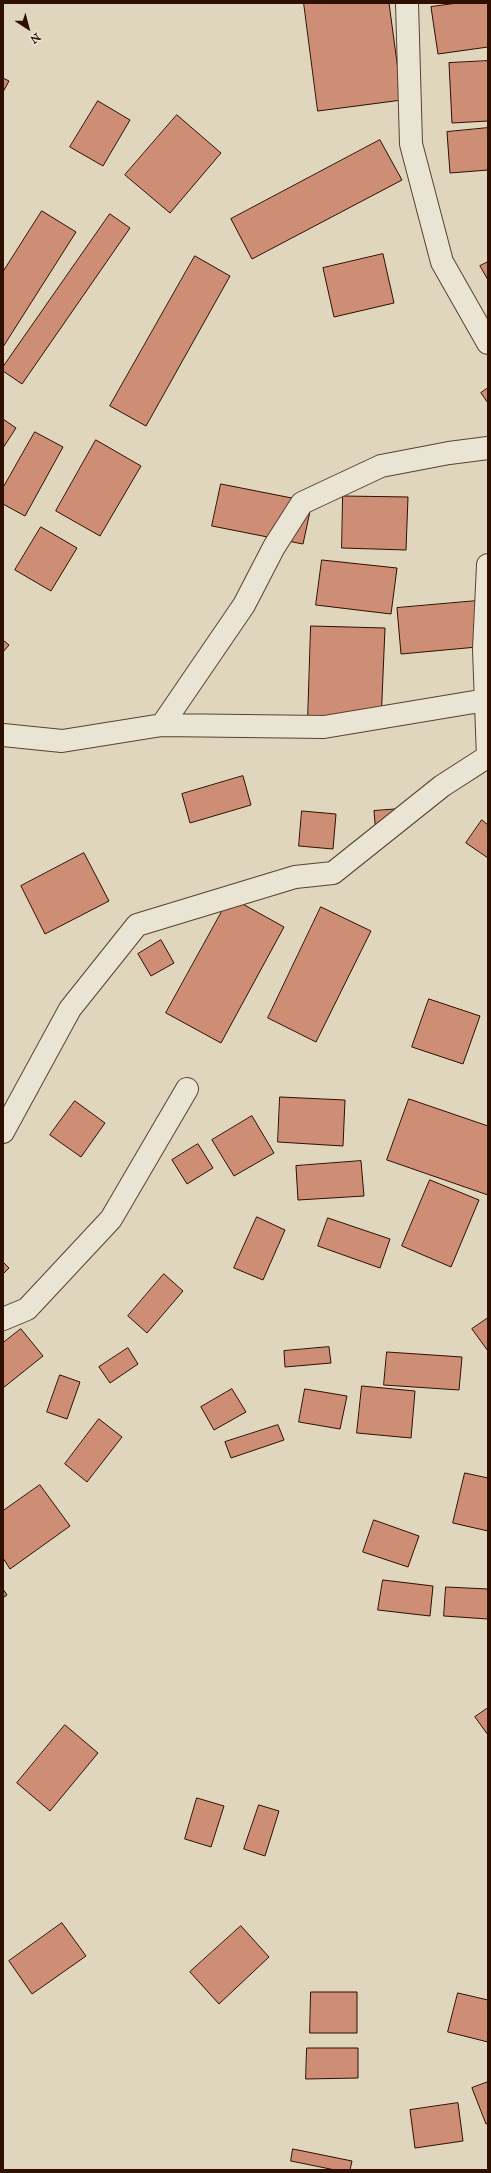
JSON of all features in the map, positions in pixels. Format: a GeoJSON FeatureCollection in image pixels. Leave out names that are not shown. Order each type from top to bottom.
{"type":"FeatureCollection","features":[{"type":"Feature","properties":{"kind":"street"},"geometry":{"type":"LineString","coordinates":[[407,3],[411,144],[442,262],[488,343]]}},
{"type":"Feature","properties":{"kind":"street"},"geometry":{"type":"LineString","coordinates":[[162,725],[244,605],[274,547],[302,503],[381,466],[449,453],[488,448]]}},
{"type":"Feature","properties":{"kind":"street"},"geometry":{"type":"LineString","coordinates":[[3,1132],[70,1009],[137,925],[295,877],[333,873],[442,786],[487,758],[484,649],[488,565]]}},
{"type":"Feature","properties":{"kind":"street"},"geometry":{"type":"LineString","coordinates":[[3,735],[62,741],[162,725],[324,727],[486,700]]}},
{"type":"Feature","properties":{"kind":"street"},"geometry":{"type":"LineString","coordinates":[[3,1319],[27,1309],[111,1219],[187,1089]]}},
{"type":"Feature","properties":{"kind":"building"},"geometry":{"type":"Polygon","coordinates":[[[304,3],[389,3],[402,100],[318,111],[304,3]]]}},
{"type":"Feature","properties":{"kind":"building"},"geometry":{"type":"Polygon","coordinates":[[[458,3],[488,3],[488,47],[438,54],[431,7],[458,3]]]}},
{"type":"Feature","properties":{"kind":"building"},"geometry":{"type":"Polygon","coordinates":[[[488,61],[488,121],[452,123],[449,63],[488,61]]]}},
{"type":"Feature","properties":{"kind":"building"},"geometry":{"type":"Polygon","coordinates":[[[3,78],[9,81],[3,92],[3,78]]]}},
{"type":"Feature","properties":{"kind":"building"},"geometry":{"type":"Polygon","coordinates":[[[98,101],[130,120],[103,166],[70,147],[98,101]]]}},
{"type":"Feature","properties":{"kind":"building"},"geometry":{"type":"Polygon","coordinates":[[[177,115],[221,153],[170,213],[125,175],[177,115]]]}},
{"type":"Feature","properties":{"kind":"building"},"geometry":{"type":"Polygon","coordinates":[[[488,128],[488,170],[450,173],[447,132],[488,128]]]}},
{"type":"Feature","properties":{"kind":"building"},"geometry":{"type":"Polygon","coordinates":[[[380,140],[402,180],[252,259],[231,219],[380,140]]]}},
{"type":"Feature","properties":{"kind":"building"},"geometry":{"type":"Polygon","coordinates":[[[42,211],[76,232],[3,347],[3,272],[42,211]]]}},
{"type":"Feature","properties":{"kind":"building"},"geometry":{"type":"Polygon","coordinates":[[[110,214],[130,228],[22,384],[3,371],[3,367],[110,214]]]}},
{"type":"Feature","properties":{"kind":"building"},"geometry":{"type":"Polygon","coordinates":[[[383,254],[394,303],[334,317],[323,268],[383,254]]]}},
{"type":"Feature","properties":{"kind":"building"},"geometry":{"type":"Polygon","coordinates":[[[195,256],[230,276],[146,426],[110,406],[195,256]]]}},
{"type":"Feature","properties":{"kind":"building"},"geometry":{"type":"Polygon","coordinates":[[[488,262],[488,280],[480,266],[488,262]]]}},
{"type":"Feature","properties":{"kind":"building"},"geometry":{"type":"Polygon","coordinates":[[[488,388],[488,403],[481,393],[488,388]]]}},
{"type":"Feature","properties":{"kind":"building"},"geometry":{"type":"Polygon","coordinates":[[[3,419],[16,428],[3,448],[3,419]]]}},
{"type":"Feature","properties":{"kind":"building"},"geometry":{"type":"Polygon","coordinates":[[[35,432],[63,447],[25,516],[3,504],[3,488],[35,432]]]}},
{"type":"Feature","properties":{"kind":"building"},"geometry":{"type":"Polygon","coordinates":[[[96,440],[141,466],[100,536],[56,511],[96,440]]]}},
{"type":"Feature","properties":{"kind":"building"},"geometry":{"type":"Polygon","coordinates":[[[221,484],[312,502],[303,544],[212,526],[221,484]]]}},
{"type":"Feature","properties":{"kind":"building"},"geometry":{"type":"Polygon","coordinates":[[[343,496],[408,497],[406,550],[342,548],[343,496]]]}},
{"type":"Feature","properties":{"kind":"building"},"geometry":{"type":"Polygon","coordinates":[[[41,527],[77,548],[51,591],[15,570],[41,527]]]}},
{"type":"Feature","properties":{"kind":"building"},"geometry":{"type":"Polygon","coordinates":[[[322,560],[397,568],[391,614],[316,605],[322,560]]]}},
{"type":"Feature","properties":{"kind":"building"},"geometry":{"type":"Polygon","coordinates":[[[488,600],[488,646],[401,654],[397,608],[488,600]]]}},
{"type":"Feature","properties":{"kind":"building"},"geometry":{"type":"Polygon","coordinates":[[[311,626],[385,628],[381,722],[308,719],[311,626]]]}},
{"type":"Feature","properties":{"kind":"building"},"geometry":{"type":"Polygon","coordinates":[[[3,640],[9,645],[3,652],[3,640]]]}},
{"type":"Feature","properties":{"kind":"building"},"geometry":{"type":"Polygon","coordinates":[[[243,776],[251,805],[190,823],[182,794],[243,776]]]}},
{"type":"Feature","properties":{"kind":"building"},"geometry":{"type":"Polygon","coordinates":[[[398,809],[376,835],[374,811],[398,809]]]}},
{"type":"Feature","properties":{"kind":"building"},"geometry":{"type":"Polygon","coordinates":[[[302,811],[336,814],[333,849],[299,846],[302,811]]]}},
{"type":"Feature","properties":{"kind":"building"},"geometry":{"type":"Polygon","coordinates":[[[482,820],[488,825],[488,858],[466,843],[482,820]]]}},
{"type":"Feature","properties":{"kind":"building"},"geometry":{"type":"Polygon","coordinates":[[[84,853],[109,901],[45,934],[21,886],[84,853]]]}},
{"type":"Feature","properties":{"kind":"building"},"geometry":{"type":"Polygon","coordinates":[[[230,897],[284,927],[221,1043],[166,1013],[230,897]]]}},
{"type":"Feature","properties":{"kind":"building"},"geometry":{"type":"Polygon","coordinates":[[[321,907],[371,931],[316,1042],[268,1018],[321,907]]]}},
{"type":"Feature","properties":{"kind":"building"},"geometry":{"type":"Polygon","coordinates":[[[161,940],[174,963],[151,976],[138,954],[161,940]]]}},
{"type":"Feature","properties":{"kind":"building"},"geometry":{"type":"Polygon","coordinates":[[[429,999],[480,1016],[463,1064],[412,1047],[429,999]]]}},
{"type":"Feature","properties":{"kind":"building"},"geometry":{"type":"Polygon","coordinates":[[[280,1097],[345,1100],[343,1146],[278,1142],[280,1097]]]}},
{"type":"Feature","properties":{"kind":"building"},"geometry":{"type":"Polygon","coordinates":[[[409,1099],[488,1126],[488,1195],[387,1160],[409,1099]]]}},
{"type":"Feature","properties":{"kind":"building"},"geometry":{"type":"Polygon","coordinates":[[[75,1101],[105,1123],[81,1157],[50,1135],[75,1101]]]}},
{"type":"Feature","properties":{"kind":"building"},"geometry":{"type":"Polygon","coordinates":[[[252,1116],[274,1153],[234,1176],[212,1140],[252,1116]]]}},
{"type":"Feature","properties":{"kind":"building"},"geometry":{"type":"Polygon","coordinates":[[[198,1144],[213,1168],[187,1184],[172,1160],[198,1144]]]}},
{"type":"Feature","properties":{"kind":"building"},"geometry":{"type":"Polygon","coordinates":[[[361,1161],[364,1196],[298,1200],[296,1166],[361,1161]]]}},
{"type":"Feature","properties":{"kind":"building"},"geometry":{"type":"Polygon","coordinates":[[[430,1180],[479,1200],[451,1267],[402,1246],[430,1180]]]}},
{"type":"Feature","properties":{"kind":"building"},"geometry":{"type":"Polygon","coordinates":[[[257,1217],[285,1230],[263,1280],[234,1268],[257,1217]]]}},
{"type":"Feature","properties":{"kind":"building"},"geometry":{"type":"Polygon","coordinates":[[[328,1218],[390,1239],[380,1268],[318,1246],[328,1218]]]}},
{"type":"Feature","properties":{"kind":"building"},"geometry":{"type":"Polygon","coordinates":[[[3,1262],[9,1268],[3,1274],[3,1262]]]}},
{"type":"Feature","properties":{"kind":"building"},"geometry":{"type":"Polygon","coordinates":[[[164,1274],[183,1291],[147,1333],[128,1316],[164,1274]]]}},
{"type":"Feature","properties":{"kind":"building"},"geometry":{"type":"Polygon","coordinates":[[[488,1318],[488,1351],[472,1329],[488,1318]]]}},
{"type":"Feature","properties":{"kind":"building"},"geometry":{"type":"Polygon","coordinates":[[[21,1329],[43,1356],[3,1388],[3,1343],[21,1329]]]}},
{"type":"Feature","properties":{"kind":"building"},"geometry":{"type":"Polygon","coordinates":[[[329,1347],[331,1363],[285,1367],[284,1351],[329,1347]]]}},
{"type":"Feature","properties":{"kind":"building"},"geometry":{"type":"Polygon","coordinates":[[[128,1348],[138,1364],[110,1383],[99,1367],[128,1348]]]}},
{"type":"Feature","properties":{"kind":"building"},"geometry":{"type":"Polygon","coordinates":[[[387,1352],[462,1357],[459,1390],[384,1385],[387,1352]]]}},
{"type":"Feature","properties":{"kind":"building"},"geometry":{"type":"Polygon","coordinates":[[[60,1375],[80,1382],[67,1419],[47,1412],[60,1375]]]}},
{"type":"Feature","properties":{"kind":"building"},"geometry":{"type":"Polygon","coordinates":[[[362,1386],[415,1391],[411,1438],[357,1433],[362,1386]]]}},
{"type":"Feature","properties":{"kind":"building"},"geometry":{"type":"Polygon","coordinates":[[[232,1389],[246,1412],[214,1430],[201,1407],[232,1389]]]}},
{"type":"Feature","properties":{"kind":"building"},"geometry":{"type":"Polygon","coordinates":[[[305,1389],[347,1396],[340,1429],[299,1422],[305,1389]]]}},
{"type":"Feature","properties":{"kind":"building"},"geometry":{"type":"Polygon","coordinates":[[[99,1419],[122,1437],[87,1482],[65,1464],[99,1419]]]}},
{"type":"Feature","properties":{"kind":"building"},"geometry":{"type":"Polygon","coordinates":[[[278,1425],[284,1440],[231,1458],[225,1442],[278,1425]]]}},
{"type":"Feature","properties":{"kind":"building"},"geometry":{"type":"Polygon","coordinates":[[[465,1473],[488,1478],[488,1531],[453,1523],[465,1473]]]}},
{"type":"Feature","properties":{"kind":"building"},"geometry":{"type":"Polygon","coordinates":[[[40,1485],[70,1526],[10,1569],[3,1558],[3,1511],[40,1485]]]}},
{"type":"Feature","properties":{"kind":"building"},"geometry":{"type":"Polygon","coordinates":[[[374,1520],[419,1536],[408,1567],[363,1552],[374,1520]]]}},
{"type":"Feature","properties":{"kind":"building"},"geometry":{"type":"Polygon","coordinates":[[[383,1580],[433,1586],[430,1616],[378,1610],[383,1580]]]}},
{"type":"Feature","properties":{"kind":"building"},"geometry":{"type":"Polygon","coordinates":[[[446,1587],[488,1589],[488,1619],[444,1616],[446,1587]]]}},
{"type":"Feature","properties":{"kind":"building"},"geometry":{"type":"Polygon","coordinates":[[[3,1589],[7,1595],[3,1598],[3,1589]]]}},
{"type":"Feature","properties":{"kind":"building"},"geometry":{"type":"Polygon","coordinates":[[[488,1708],[488,1735],[475,1717],[488,1708]]]}},
{"type":"Feature","properties":{"kind":"building"},"geometry":{"type":"Polygon","coordinates":[[[65,1725],[98,1753],[50,1811],[17,1783],[65,1725]]]}},
{"type":"Feature","properties":{"kind":"building"},"geometry":{"type":"Polygon","coordinates":[[[197,1798],[224,1806],[211,1847],[185,1839],[197,1798]]]}},
{"type":"Feature","properties":{"kind":"building"},"geometry":{"type":"Polygon","coordinates":[[[259,1805],[279,1811],[265,1856],[244,1849],[259,1805]]]}},
{"type":"Feature","properties":{"kind":"building"},"geometry":{"type":"Polygon","coordinates":[[[62,1923],[86,1956],[32,1994],[9,1961],[62,1923]]]}},
{"type":"Feature","properties":{"kind":"building"},"geometry":{"type":"Polygon","coordinates":[[[241,1926],[269,1957],[219,2004],[190,1972],[241,1926]]]}},
{"type":"Feature","properties":{"kind":"building"},"geometry":{"type":"Polygon","coordinates":[[[311,1992],[357,1992],[357,2033],[310,2033],[311,1992]]]}},
{"type":"Feature","properties":{"kind":"building"},"geometry":{"type":"Polygon","coordinates":[[[458,1993],[488,2000],[488,2042],[448,2032],[458,1993]]]}},
{"type":"Feature","properties":{"kind":"building"},"geometry":{"type":"Polygon","coordinates":[[[307,2048],[358,2048],[358,2078],[306,2079],[307,2048]]]}},
{"type":"Feature","properties":{"kind":"building"},"geometry":{"type":"Polygon","coordinates":[[[488,2082],[488,2123],[486,2124],[472,2088],[488,2082]]]}},
{"type":"Feature","properties":{"kind":"building"},"geometry":{"type":"Polygon","coordinates":[[[458,2103],[463,2141],[415,2148],[410,2110],[458,2103]]]}},
{"type":"Feature","properties":{"kind":"building"},"geometry":{"type":"Polygon","coordinates":[[[293,2149],[352,2161],[350,2170],[335,2170],[291,2161],[293,2149]]]}}]}
